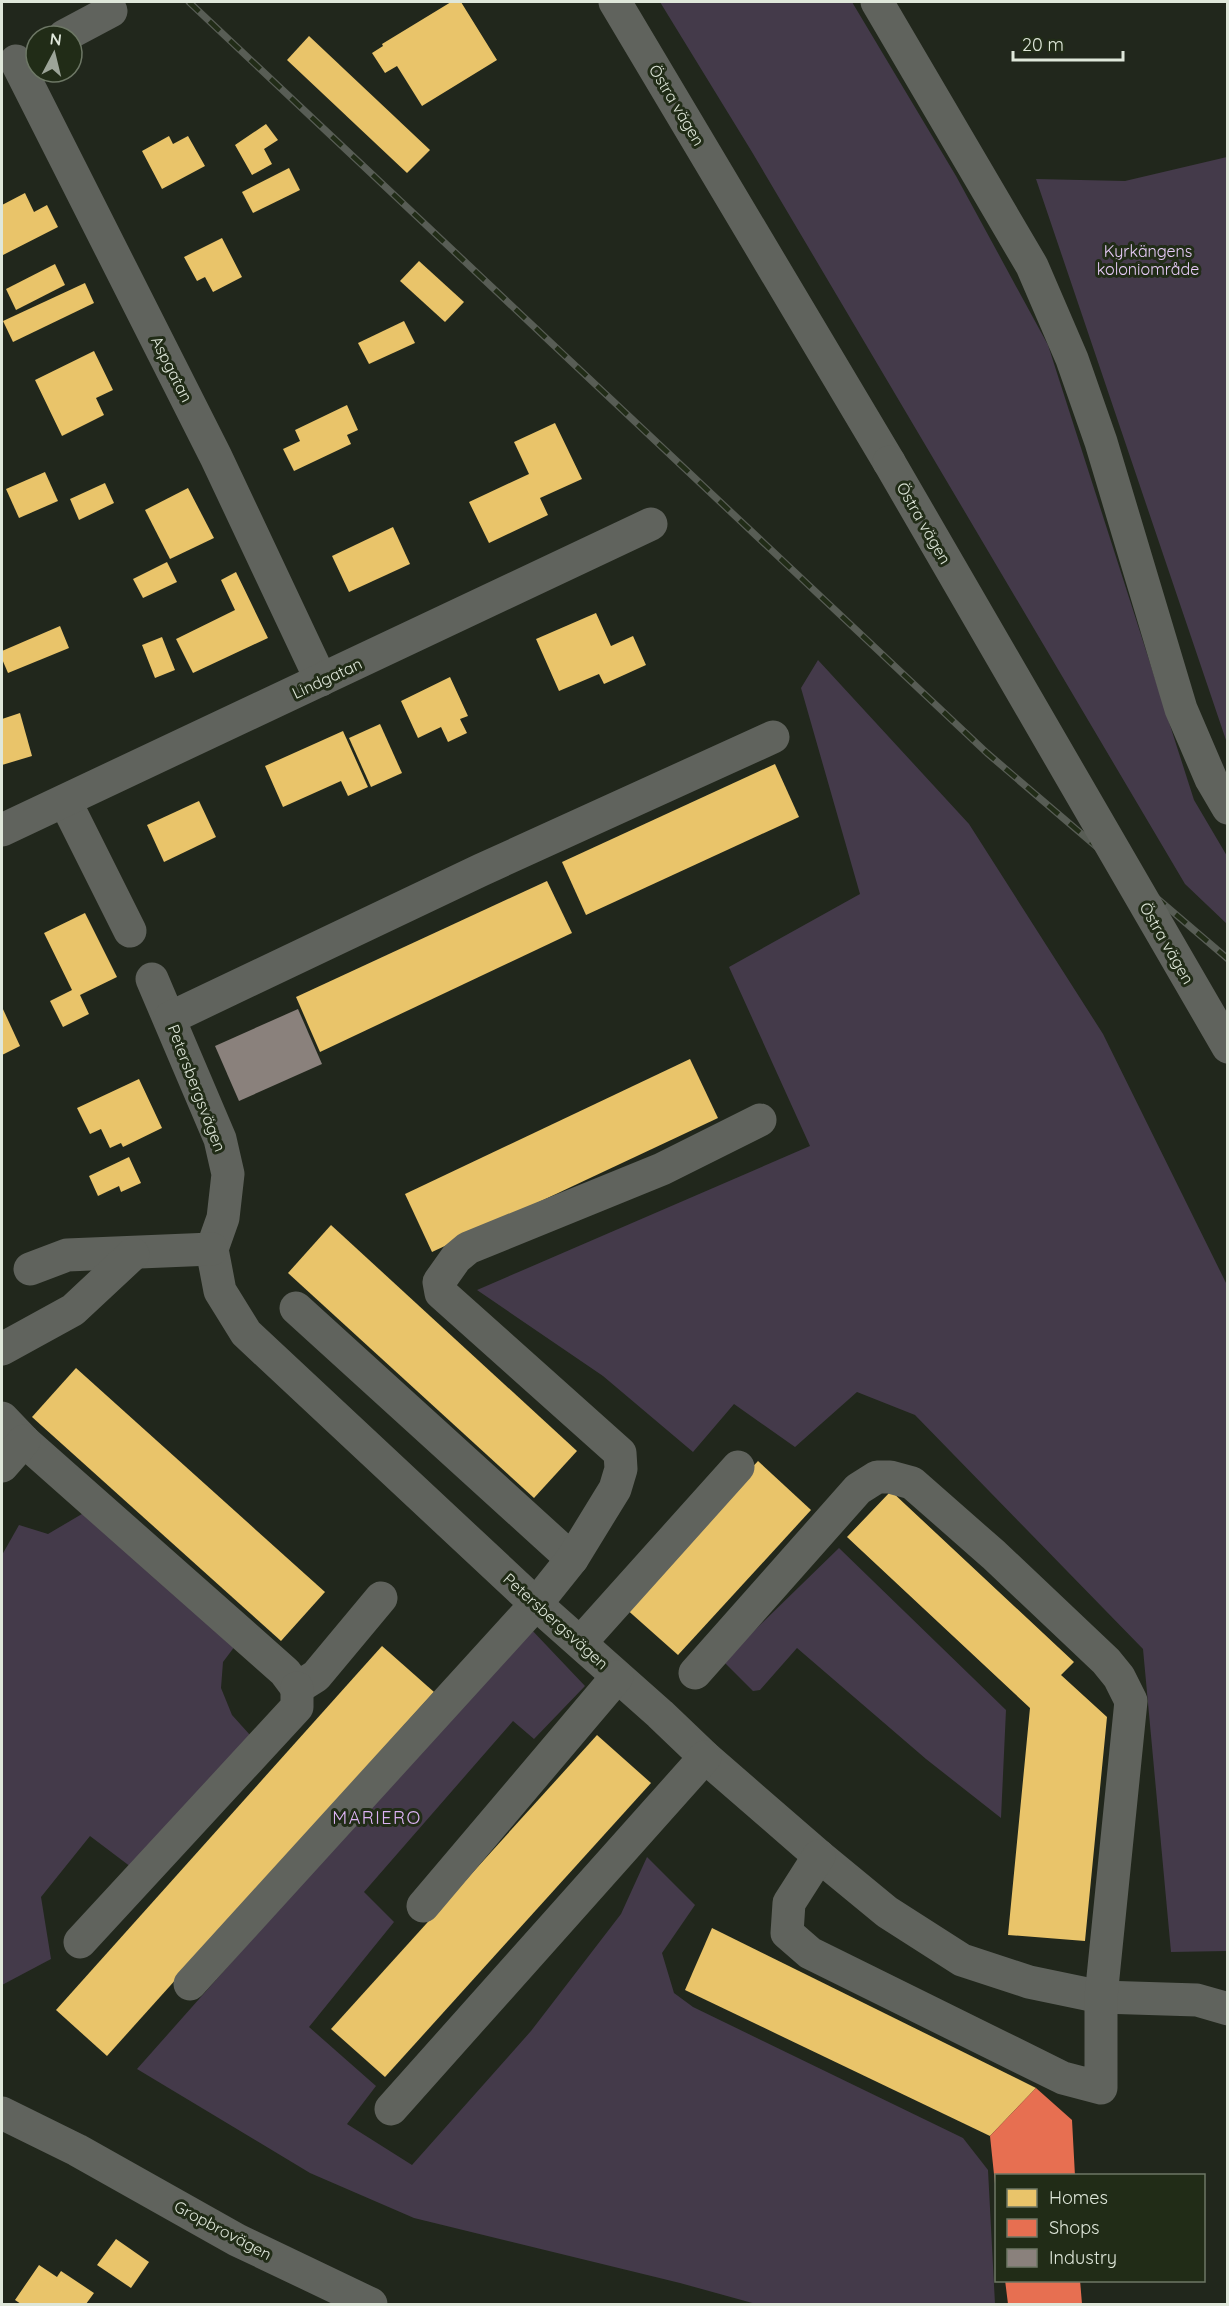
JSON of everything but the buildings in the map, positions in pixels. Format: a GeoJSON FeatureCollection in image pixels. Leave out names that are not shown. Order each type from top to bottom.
{"type":"FeatureCollection","features":[{"type":"Feature","properties":{"kind":"street","name":"Östra vägen"},"geometry":{"type":"LineString","coordinates":[[615,2],[889,462],[1227,1047]]}},
{"type":"Feature","properties":{"kind":"street"},"geometry":{"type":"LineString","coordinates":[[877,2],[1032,266],[1072,359],[1101,442],[1181,708],[1211,779],[1227,808]]}},
{"type":"Feature","properties":{"kind":"street"},"geometry":{"type":"LineString","coordinates":[[84,25],[111,11]]}},
{"type":"Feature","properties":{"kind":"street","name":"Aspgatan"},"geometry":{"type":"LineString","coordinates":[[18,60],[216,457],[321,681]]}},
{"type":"Feature","properties":{"kind":"street","name":"Lindgatan"},"geometry":{"type":"LineString","coordinates":[[2,830],[651,524]]}},
{"type":"Feature","properties":{"kind":"street"},"geometry":{"type":"LineString","coordinates":[[170,1018],[481,870],[773,737]]}},
{"type":"Feature","properties":{"kind":"street"},"geometry":{"type":"LineString","coordinates":[[65,801],[130,931]]}},
{"type":"Feature","properties":{"kind":"street","name":"Petersbergsvägen"},"geometry":{"type":"LineString","coordinates":[[152,979],[220,1138],[228,1174],[223,1218],[212,1249],[220,1291],[246,1333],[536,1604],[581,1642],[705,1757],[887,1912],[962,1960],[1029,1982],[1101,1997],[1197,2000],[1227,2008]]}},
{"type":"Feature","properties":{"kind":"street"},"geometry":{"type":"LineString","coordinates":[[190,1984],[536,1604],[572,1559],[615,1489],[621,1469],[620,1453],[441,1293],[439,1282],[456,1258],[468,1248],[662,1169],[760,1120]]}},
{"type":"Feature","properties":{"kind":"street"},"geometry":{"type":"LineString","coordinates":[[30,1269],[67,1255],[212,1249]]}},
{"type":"Feature","properties":{"kind":"street"},"geometry":{"type":"LineString","coordinates":[[2,1349],[73,1310],[133,1254]]}},
{"type":"Feature","properties":{"kind":"street"},"geometry":{"type":"LineString","coordinates":[[296,1308],[572,1559]]}},
{"type":"Feature","properties":{"kind":"street"},"geometry":{"type":"LineString","coordinates":[[2,1466],[13,1429],[285,1672],[297,1688],[297,1707],[80,1942]]}},
{"type":"Feature","properties":{"kind":"street"},"geometry":{"type":"LineString","coordinates":[[581,1642],[738,1467]]}},
{"type":"Feature","properties":{"kind":"street"},"geometry":{"type":"LineString","coordinates":[[695,1673],[858,1489],[877,1477],[890,1477],[912,1483],[994,1555],[1106,1661],[1119,1677],[1131,1701],[1101,1997],[1101,2088],[1063,2078],[810,1953],[787,1933],[789,1903],[819,1856]]}},
{"type":"Feature","properties":{"kind":"street"},"geometry":{"type":"LineString","coordinates":[[297,1688],[316,1676],[381,1598]]}},
{"type":"Feature","properties":{"kind":"street"},"geometry":{"type":"LineString","coordinates":[[423,1906],[617,1677]]}},
{"type":"Feature","properties":{"kind":"street"},"geometry":{"type":"LineString","coordinates":[[391,2109],[705,1757]]}},
{"type":"Feature","properties":{"kind":"street","name":"Gropbrovägen"},"geometry":{"type":"LineString","coordinates":[[2,2095],[77,2150]]}},
{"type":"Feature","properties":{"kind":"street","name":"Gropbrovägen"},"geometry":{"type":"LineString","coordinates":[[2,2113],[77,2150],[237,2240],[371,2304]]}},
{"type":"Feature","properties":{"kind":"green space"},"geometry":{"type":"Polygon","coordinates":[[[660,2],[852,2],[956,176],[1048,345],[1194,800],[1227,856],[1227,924],[1185,884],[752,152],[660,2]]]}},
{"type":"Feature","properties":{"kind":"green space","name":"Kyrkängens koloniområde"},"geometry":{"type":"Polygon","coordinates":[[[1228,157],[1227,743],[1036,179],[1125,181],[1228,157]]]}},
{"type":"Feature","properties":{"kind":"green space"},"geometry":{"type":"Polygon","coordinates":[[[818,660],[969,824],[1103,1034],[1227,1285],[1227,1951],[1171,1952],[1143,1649],[915,1415],[857,1392],[795,1447],[734,1404],[693,1452],[603,1376],[477,1290],[810,1146],[729,967],[860,894],[801,688],[818,660]]]}},
{"type":"Feature","properties":{"kind":"green space"},"geometry":{"type":"Polygon","coordinates":[[[87,1511],[238,1642],[223,1662],[221,1688],[232,1715],[250,1735],[131,1867],[90,1836],[41,1897],[51,1959],[2,1985],[2,1555],[19,1525],[48,1534],[87,1511]]]}},
{"type":"Feature","properties":{"kind":"green space"},"geometry":{"type":"Polygon","coordinates":[[[839,1548],[1006,1710],[1001,1818],[926,1759],[797,1648],[760,1690],[753,1691],[723,1661],[839,1548]]]}},
{"type":"Feature","properties":{"kind":"green space"},"geometry":{"type":"Polygon","coordinates":[[[529,1627],[585,1686],[534,1739],[513,1721],[364,1892],[394,1922],[309,2027],[376,2086],[347,2124],[412,2165],[531,2031],[621,1914],[647,1857],[695,1905],[662,1953],[674,1993],[693,2007],[963,2138],[988,2170],[995,2304],[756,2304],[680,2283],[414,2218],[310,2173],[137,2069],[529,1627]]]}},
{"type":"Feature","properties":{"kind":"railway"},"geometry":{"type":"LineString","coordinates":[[189,2],[987,753],[1228,959]]}},
{"type":"Feature","properties":{"kind":"district","name":"MARIERO"},"geometry":{"type":"Point","coordinates":[377,1818]}}]}
